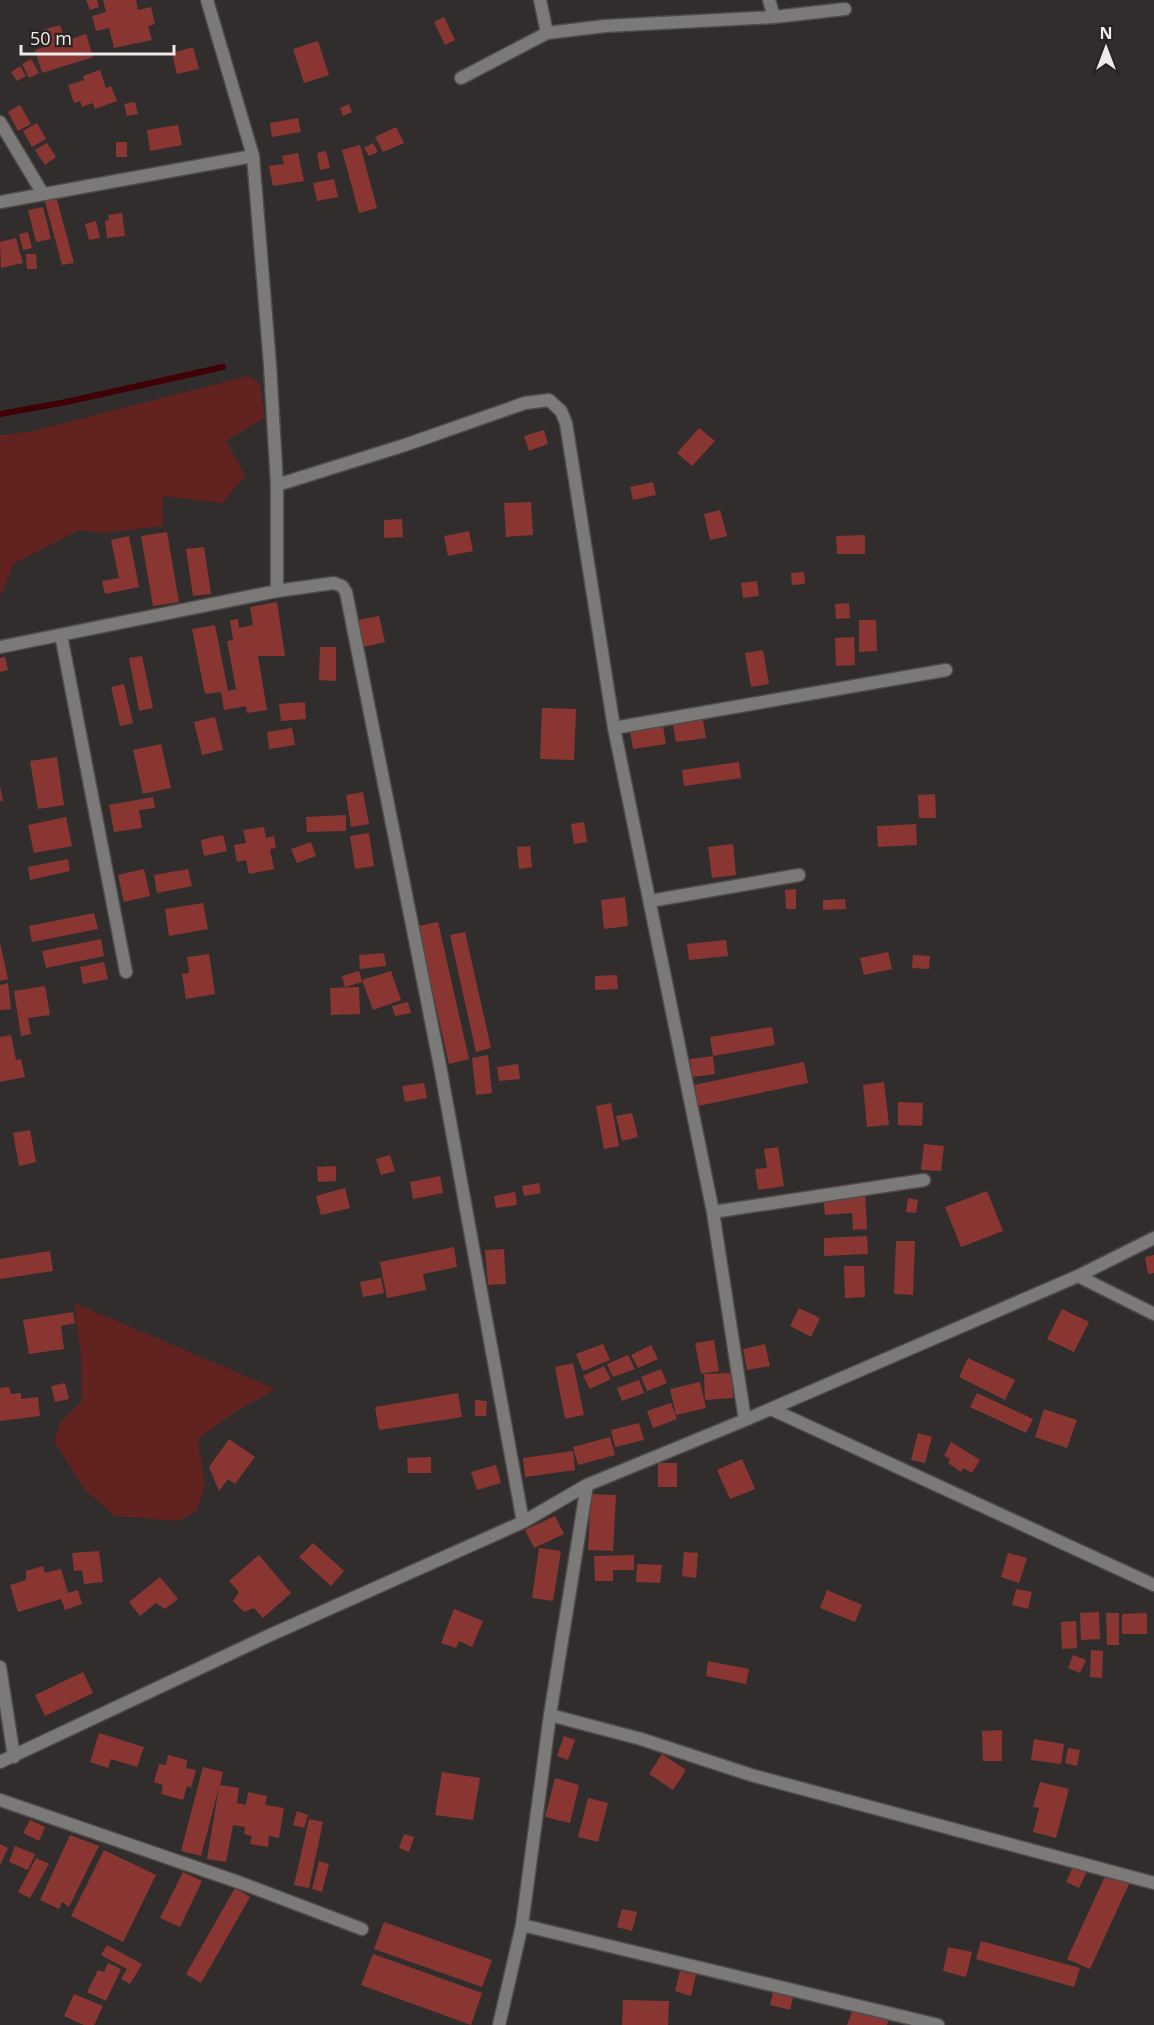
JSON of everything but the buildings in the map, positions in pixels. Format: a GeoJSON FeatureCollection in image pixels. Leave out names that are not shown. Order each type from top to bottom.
{"type":"FeatureCollection","features":[{"type":"Feature","properties":{"kind":"street"},"geometry":{"type":"LineString","coordinates":[[207,0],[253,156],[277,485],[277,591]]}},
{"type":"Feature","properties":{"kind":"street"},"geometry":{"type":"LineString","coordinates":[[540,0],[547,33]]}},
{"type":"Feature","properties":{"kind":"street"},"geometry":{"type":"LineString","coordinates":[[769,0],[774,16]]}},
{"type":"Feature","properties":{"kind":"street"},"geometry":{"type":"LineString","coordinates":[[461,78],[547,33],[605,26],[774,16],[845,9]]}},
{"type":"Feature","properties":{"kind":"street"},"geometry":{"type":"LineString","coordinates":[[0,122],[43,194]]}},
{"type":"Feature","properties":{"kind":"street"},"geometry":{"type":"LineString","coordinates":[[0,202],[253,156]]}},
{"type":"Feature","properties":{"kind":"street"},"geometry":{"type":"LineString","coordinates":[[277,485],[405,445],[525,403],[549,400],[561,411],[566,423],[614,728],[713,1212],[745,1420]]}},
{"type":"Feature","properties":{"kind":"street"},"geometry":{"type":"LineString","coordinates":[[0,646],[277,591],[334,583],[342,586],[349,601],[440,1066],[523,1522]]}},
{"type":"Feature","properties":{"kind":"street"},"geometry":{"type":"LineString","coordinates":[[61,635],[126,972]]}},
{"type":"Feature","properties":{"kind":"street"},"geometry":{"type":"LineString","coordinates":[[614,728],[946,670]]}},
{"type":"Feature","properties":{"kind":"street"},"geometry":{"type":"LineString","coordinates":[[650,901],[799,875]]}},
{"type":"Feature","properties":{"kind":"street"},"geometry":{"type":"LineString","coordinates":[[713,1212],[924,1180]]}},
{"type":"Feature","properties":{"kind":"street"},"geometry":{"type":"LineString","coordinates":[[0,1762],[268,1636],[523,1522],[587,1485],[771,1409],[1078,1276],[1154,1238]]}},
{"type":"Feature","properties":{"kind":"street"},"geometry":{"type":"LineString","coordinates":[[1078,1276],[1154,1314]]}},
{"type":"Feature","properties":{"kind":"street"},"geometry":{"type":"LineString","coordinates":[[771,1409],[1154,1585]]}},
{"type":"Feature","properties":{"kind":"street"},"geometry":{"type":"LineString","coordinates":[[499,2025],[522,1925],[550,1715],[587,1485]]}},
{"type":"Feature","properties":{"kind":"street"},"geometry":{"type":"LineString","coordinates":[[0,1667],[14,1757]]}},
{"type":"Feature","properties":{"kind":"street"},"geometry":{"type":"LineString","coordinates":[[550,1715],[641,1739],[751,1776],[1154,1883]]}},
{"type":"Feature","properties":{"kind":"street"},"geometry":{"type":"LineString","coordinates":[[0,1800],[241,1883],[362,1929]]}},
{"type":"Feature","properties":{"kind":"street"},"geometry":{"type":"LineString","coordinates":[[522,1925],[938,2025]]}},
{"type":"Feature","properties":{"kind":"shaded area"},"geometry":{"type":"Polygon","coordinates":[[[248,376],[260,384],[265,417],[226,441],[245,476],[222,503],[163,496],[163,526],[104,533],[79,530],[14,563],[0,597],[0,435],[29,432],[248,376]]]}},
{"type":"Feature","properties":{"kind":"shaded area"},"geometry":{"type":"Polygon","coordinates":[[[74,1303],[276,1389],[235,1412],[198,1439],[205,1487],[196,1511],[178,1521],[115,1516],[85,1490],[54,1441],[61,1421],[82,1401],[81,1355],[74,1303]]]}},
{"type":"Feature","properties":{"kind":"waterway"},"geometry":{"type":"LineString","coordinates":[[0,414],[66,402],[223,367]]}}]}
